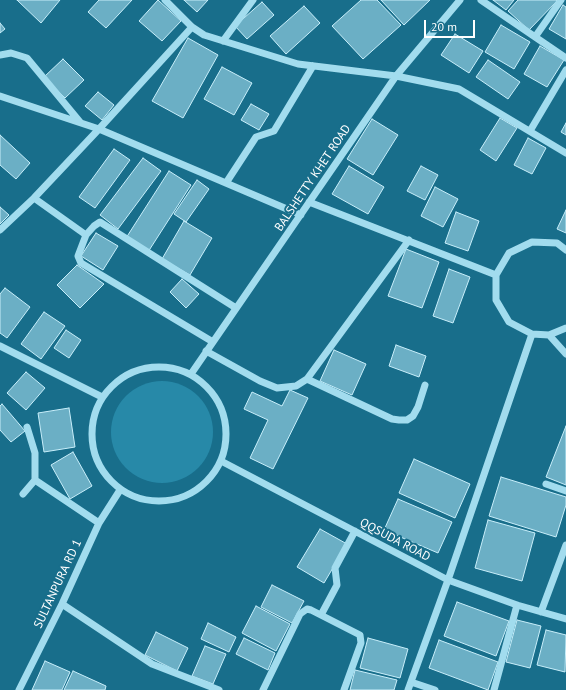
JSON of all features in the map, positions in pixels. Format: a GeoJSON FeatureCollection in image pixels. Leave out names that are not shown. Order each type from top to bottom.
{"type":"FeatureCollection","features":[{"type":"Feature","properties":{"kind":"street"},"geometry":{"type":"LineString","coordinates":[[165,0],[192,27],[204,35],[222,41],[298,64],[396,76],[459,90],[530,130],[566,153]]}},
{"type":"Feature","properties":{"kind":"street"},"geometry":{"type":"LineString","coordinates":[[222,41],[252,0]]}},
{"type":"Feature","properties":{"kind":"street","name":"BALSHETTY KHET ROAD"},"geometry":{"type":"LineString","coordinates":[[191,374],[396,76],[460,0]]}},
{"type":"Feature","properties":{"kind":"street"},"geometry":{"type":"LineString","coordinates":[[481,0],[566,58]]}},
{"type":"Feature","properties":{"kind":"street"},"geometry":{"type":"LineString","coordinates":[[535,37],[561,0]]}},
{"type":"Feature","properties":{"kind":"street"},"geometry":{"type":"LineString","coordinates":[[0,230],[34,198],[192,27]]}},
{"type":"Feature","properties":{"kind":"street"},"geometry":{"type":"LineString","coordinates":[[0,56],[11,53],[27,58],[81,123]]}},
{"type":"Feature","properties":{"kind":"street"},"geometry":{"type":"LineString","coordinates":[[226,183],[256,137],[274,131],[313,66]]}},
{"type":"Feature","properties":{"kind":"street"},"geometry":{"type":"LineString","coordinates":[[530,130],[566,70]]}},
{"type":"Feature","properties":{"kind":"street"},"geometry":{"type":"LineString","coordinates":[[0,96],[99,129],[301,215]]}},
{"type":"Feature","properties":{"kind":"street"},"geometry":{"type":"LineString","coordinates":[[34,198],[86,235]]}},
{"type":"Feature","properties":{"kind":"street"},"geometry":{"type":"LineString","coordinates":[[309,202],[496,275]]}},
{"type":"Feature","properties":{"kind":"street"},"geometry":{"type":"LineString","coordinates":[[213,342],[80,263],[78,256],[86,235],[100,222],[236,308]]}},
{"type":"Feature","properties":{"kind":"street"},"geometry":{"type":"LineString","coordinates":[[206,352],[260,382],[277,388],[296,386],[307,379],[409,240]]}},
{"type":"Feature","properties":{"kind":"street"},"geometry":{"type":"LineString","coordinates":[[566,250],[557,244],[532,242],[509,253],[496,275],[496,300],[509,322],[532,334],[549,335],[566,328]]}},
{"type":"Feature","properties":{"kind":"street"},"geometry":{"type":"LineString","coordinates":[[408,690],[448,580],[532,334]]}},
{"type":"Feature","properties":{"kind":"street"},"geometry":{"type":"LineString","coordinates":[[549,335],[566,354]]}},
{"type":"Feature","properties":{"kind":"street"},"geometry":{"type":"LineString","coordinates":[[0,346],[102,397]]}},
{"type":"Feature","properties":{"kind":"street"},"geometry":{"type":"LineString","coordinates":[[152,366],[172,367],[191,374],[210,388],[223,412],[226,439],[221,461],[207,482],[188,495],[164,501],[140,499],[120,490],[104,474],[94,454],[90,434],[94,412],[102,397],[116,381],[131,372],[152,366]]}},
{"type":"Feature","properties":{"kind":"street"},"geometry":{"type":"LineString","coordinates":[[307,379],[392,419],[399,420],[407,420],[413,416],[418,407],[425,385]]}},
{"type":"Feature","properties":{"kind":"street"},"geometry":{"type":"LineString","coordinates":[[23,494],[35,480],[35,453],[27,427]]}},
{"type":"Feature","properties":{"kind":"street","name":"QQSUDA ROAD"},"geometry":{"type":"LineString","coordinates":[[221,461],[448,580],[517,605],[566,619]]}},
{"type":"Feature","properties":{"kind":"street"},"geometry":{"type":"LineString","coordinates":[[35,480],[99,523]]}},
{"type":"Feature","properties":{"kind":"street"},"geometry":{"type":"LineString","coordinates":[[546,484],[566,491]]}},
{"type":"Feature","properties":{"kind":"street","name":"SULTANPURA RD 1"},"geometry":{"type":"LineString","coordinates":[[19,690],[62,604],[99,523],[120,490]]}},
{"type":"Feature","properties":{"kind":"street"},"geometry":{"type":"LineString","coordinates":[[321,615],[336,585],[335,568],[355,531]]}},
{"type":"Feature","properties":{"kind":"street"},"geometry":{"type":"LineString","coordinates":[[541,612],[566,545]]}},
{"type":"Feature","properties":{"kind":"street"},"geometry":{"type":"LineString","coordinates":[[62,604],[152,664],[219,690]]}},
{"type":"Feature","properties":{"kind":"street"},"geometry":{"type":"LineString","coordinates":[[494,690],[517,605]]}},
{"type":"Feature","properties":{"kind":"street"},"geometry":{"type":"LineString","coordinates":[[263,690],[302,612],[306,609],[311,610],[360,635],[361,643],[344,690]]}},
{"type":"Feature","properties":{"kind":"street"},"geometry":{"type":"LineString","coordinates":[[411,682],[435,690]]}},
{"type":"Feature","properties":{"kind":"shaded area"},"geometry":{"type":"Polygon","coordinates":[[[162,381],[181,385],[198,396],[209,413],[213,432],[209,451],[198,468],[181,479],[162,483],[143,479],[126,468],[115,451],[111,432],[115,413],[126,396],[143,385],[162,381]]]}},
{"type":"Feature","properties":{"kind":"building"},"geometry":{"type":"Polygon","coordinates":[[[17,0],[60,0],[41,23],[17,0]]]}},
{"type":"Feature","properties":{"kind":"building"},"geometry":{"type":"Polygon","coordinates":[[[99,0],[132,0],[106,28],[88,12],[99,0]]]}},
{"type":"Feature","properties":{"kind":"building"},"geometry":{"type":"Polygon","coordinates":[[[158,0],[181,21],[162,41],[139,21],[158,0]]]}},
{"type":"Feature","properties":{"kind":"building"},"geometry":{"type":"Polygon","coordinates":[[[184,0],[208,0],[197,12],[184,0]]]}},
{"type":"Feature","properties":{"kind":"building"},"geometry":{"type":"Polygon","coordinates":[[[361,0],[377,0],[401,25],[363,59],[332,26],[361,0]]]}},
{"type":"Feature","properties":{"kind":"building"},"geometry":{"type":"Polygon","coordinates":[[[381,0],[430,0],[404,25],[381,0]]]}},
{"type":"Feature","properties":{"kind":"building"},"geometry":{"type":"Polygon","coordinates":[[[493,0],[514,0],[506,10],[493,0]]]}},
{"type":"Feature","properties":{"kind":"building"},"geometry":{"type":"Polygon","coordinates":[[[518,0],[557,1],[529,30],[508,11],[518,0]]]}},
{"type":"Feature","properties":{"kind":"building"},"geometry":{"type":"Polygon","coordinates":[[[262,2],[274,15],[247,39],[235,26],[262,2]]]}},
{"type":"Feature","properties":{"kind":"building"},"geometry":{"type":"Polygon","coordinates":[[[563,5],[566,7],[566,39],[549,29],[563,5]]]}},
{"type":"Feature","properties":{"kind":"building"},"geometry":{"type":"Polygon","coordinates":[[[304,6],[320,23],[286,54],[270,36],[304,6]]]}},
{"type":"Feature","properties":{"kind":"building"},"geometry":{"type":"Polygon","coordinates":[[[0,23],[5,29],[0,33],[0,23]]]}},
{"type":"Feature","properties":{"kind":"building"},"geometry":{"type":"Polygon","coordinates":[[[501,25],[530,42],[514,69],[485,52],[501,25]]]}},
{"type":"Feature","properties":{"kind":"building"},"geometry":{"type":"Polygon","coordinates":[[[455,34],[483,51],[469,73],[441,55],[455,34]]]}},
{"type":"Feature","properties":{"kind":"building"},"geometry":{"type":"Polygon","coordinates":[[[188,38],[218,55],[183,118],[152,101],[188,38]]]}},
{"type":"Feature","properties":{"kind":"building"},"geometry":{"type":"Polygon","coordinates":[[[540,46],[564,60],[547,87],[524,74],[540,46]]]}},
{"type":"Feature","properties":{"kind":"building"},"geometry":{"type":"Polygon","coordinates":[[[63,59],[84,80],[65,98],[44,77],[63,59]]]}},
{"type":"Feature","properties":{"kind":"building"},"geometry":{"type":"Polygon","coordinates":[[[488,60],[520,82],[508,99],[476,77],[488,60]]]}},
{"type":"Feature","properties":{"kind":"building"},"geometry":{"type":"Polygon","coordinates":[[[222,67],[252,83],[234,115],[204,99],[222,67]]]}},
{"type":"Feature","properties":{"kind":"building"},"geometry":{"type":"Polygon","coordinates":[[[98,92],[114,105],[102,120],[85,106],[98,92]]]}},
{"type":"Feature","properties":{"kind":"building"},"geometry":{"type":"Polygon","coordinates":[[[251,104],[269,114],[259,130],[241,120],[251,104]]]}},
{"type":"Feature","properties":{"kind":"building"},"geometry":{"type":"Polygon","coordinates":[[[500,118],[517,128],[496,161],[480,150],[500,118]]]}},
{"type":"Feature","properties":{"kind":"building"},"geometry":{"type":"Polygon","coordinates":[[[372,119],[398,135],[373,175],[347,159],[372,119]]]}},
{"type":"Feature","properties":{"kind":"building"},"geometry":{"type":"Polygon","coordinates":[[[566,123],[566,135],[561,132],[566,123]]]}},
{"type":"Feature","properties":{"kind":"building"},"geometry":{"type":"Polygon","coordinates":[[[0,135],[30,163],[16,179],[0,165],[0,135]]]}},
{"type":"Feature","properties":{"kind":"building"},"geometry":{"type":"Polygon","coordinates":[[[528,138],[546,148],[532,174],[514,165],[528,138]]]}},
{"type":"Feature","properties":{"kind":"building"},"geometry":{"type":"Polygon","coordinates":[[[114,149],[130,160],[95,208],[79,197],[114,149]]]}},
{"type":"Feature","properties":{"kind":"building"},"geometry":{"type":"Polygon","coordinates":[[[143,158],[161,171],[118,229],[100,215],[143,158]]]}},
{"type":"Feature","properties":{"kind":"building"},"geometry":{"type":"Polygon","coordinates":[[[349,166],[384,187],[368,214],[332,194],[349,166]]]}},
{"type":"Feature","properties":{"kind":"building"},"geometry":{"type":"Polygon","coordinates":[[[421,166],[438,175],[425,200],[407,191],[421,166]]]}},
{"type":"Feature","properties":{"kind":"building"},"geometry":{"type":"Polygon","coordinates":[[[169,171],[191,185],[148,252],[126,238],[169,171]]]}},
{"type":"Feature","properties":{"kind":"building"},"geometry":{"type":"Polygon","coordinates":[[[197,180],[209,189],[186,222],[174,214],[197,180]]]}},
{"type":"Feature","properties":{"kind":"building"},"geometry":{"type":"Polygon","coordinates":[[[435,187],[458,199],[443,227],[421,216],[435,187]]]}},
{"type":"Feature","properties":{"kind":"building"},"geometry":{"type":"Polygon","coordinates":[[[0,207],[9,215],[0,224],[0,207]]]}},
{"type":"Feature","properties":{"kind":"building"},"geometry":{"type":"Polygon","coordinates":[[[566,210],[566,233],[557,229],[566,210]]]}},
{"type":"Feature","properties":{"kind":"building"},"geometry":{"type":"Polygon","coordinates":[[[456,212],[479,221],[468,251],[445,243],[456,212]]]}},
{"type":"Feature","properties":{"kind":"building"},"geometry":{"type":"Polygon","coordinates":[[[184,221],[212,238],[190,275],[162,259],[184,221]]]}},
{"type":"Feature","properties":{"kind":"building"},"geometry":{"type":"Polygon","coordinates":[[[96,233],[118,246],[103,270],[81,256],[96,233]]]}},
{"type":"Feature","properties":{"kind":"building"},"geometry":{"type":"Polygon","coordinates":[[[406,249],[439,262],[422,308],[388,296],[406,249]]]}},
{"type":"Feature","properties":{"kind":"building"},"geometry":{"type":"Polygon","coordinates":[[[77,265],[104,284],[80,308],[57,285],[77,265]]]}},
{"type":"Feature","properties":{"kind":"building"},"geometry":{"type":"Polygon","coordinates":[[[449,269],[470,277],[453,323],[433,316],[449,269]]]}},
{"type":"Feature","properties":{"kind":"building"},"geometry":{"type":"Polygon","coordinates":[[[182,279],[199,294],[186,308],[170,292],[182,279]]]}},
{"type":"Feature","properties":{"kind":"building"},"geometry":{"type":"Polygon","coordinates":[[[5,288],[30,307],[7,338],[0,333],[0,294],[5,288]]]}},
{"type":"Feature","properties":{"kind":"building"},"geometry":{"type":"Polygon","coordinates":[[[44,312],[65,326],[41,359],[21,344],[44,312]]]}},
{"type":"Feature","properties":{"kind":"building"},"geometry":{"type":"Polygon","coordinates":[[[66,330],[81,340],[69,358],[54,348],[66,330]]]}},
{"type":"Feature","properties":{"kind":"building"},"geometry":{"type":"Polygon","coordinates":[[[396,345],[426,356],[419,377],[389,366],[396,345]]]}},
{"type":"Feature","properties":{"kind":"building"},"geometry":{"type":"Polygon","coordinates":[[[334,350],[366,364],[352,395],[320,381],[334,350]]]}},
{"type":"Feature","properties":{"kind":"building"},"geometry":{"type":"Polygon","coordinates":[[[26,372],[45,388],[26,410],[7,393],[26,372]]]}},
{"type":"Feature","properties":{"kind":"building"},"geometry":{"type":"Polygon","coordinates":[[[290,390],[308,398],[273,469],[250,458],[268,420],[244,409],[252,392],[282,406],[290,390]]]}},
{"type":"Feature","properties":{"kind":"building"},"geometry":{"type":"Polygon","coordinates":[[[2,404],[25,431],[11,442],[0,430],[0,406],[2,404]]]}},
{"type":"Feature","properties":{"kind":"building"},"geometry":{"type":"Polygon","coordinates":[[[69,408],[75,447],[44,452],[38,413],[69,408]]]}},
{"type":"Feature","properties":{"kind":"building"},"geometry":{"type":"Polygon","coordinates":[[[566,426],[566,485],[546,477],[566,426]]]}},
{"type":"Feature","properties":{"kind":"building"},"geometry":{"type":"Polygon","coordinates":[[[73,452],[92,486],[70,499],[51,465],[73,452]]]}},
{"type":"Feature","properties":{"kind":"building"},"geometry":{"type":"Polygon","coordinates":[[[414,459],[470,484],[455,518],[399,493],[414,459]]]}},
{"type":"Feature","properties":{"kind":"building"},"geometry":{"type":"Polygon","coordinates":[[[501,477],[566,497],[566,505],[556,537],[489,516],[501,477]]]}},
{"type":"Feature","properties":{"kind":"building"},"geometry":{"type":"Polygon","coordinates":[[[398,499],[452,522],[438,553],[384,530],[398,499]]]}},
{"type":"Feature","properties":{"kind":"building"},"geometry":{"type":"Polygon","coordinates":[[[488,520],[535,533],[522,581],[475,568],[488,520]]]}},
{"type":"Feature","properties":{"kind":"building"},"geometry":{"type":"Polygon","coordinates":[[[320,529],[347,544],[324,583],[297,567],[320,529]]]}},
{"type":"Feature","properties":{"kind":"building"},"geometry":{"type":"Polygon","coordinates":[[[272,585],[304,601],[292,623],[261,607],[272,585]]]}},
{"type":"Feature","properties":{"kind":"building"},"geometry":{"type":"Polygon","coordinates":[[[457,602],[509,621],[496,656],[444,636],[457,602]]]}},
{"type":"Feature","properties":{"kind":"building"},"geometry":{"type":"Polygon","coordinates":[[[256,606],[290,624],[276,651],[242,633],[256,606]]]}},
{"type":"Feature","properties":{"kind":"building"},"geometry":{"type":"Polygon","coordinates":[[[517,620],[541,626],[530,668],[506,662],[517,620]]]}},
{"type":"Feature","properties":{"kind":"building"},"geometry":{"type":"Polygon","coordinates":[[[208,623],[236,637],[229,652],[201,639],[208,623]]]}},
{"type":"Feature","properties":{"kind":"building"},"geometry":{"type":"Polygon","coordinates":[[[546,630],[566,635],[565,672],[537,665],[546,630]]]}},
{"type":"Feature","properties":{"kind":"building"},"geometry":{"type":"Polygon","coordinates":[[[156,632],[188,648],[177,671],[145,655],[156,632]]]}},
{"type":"Feature","properties":{"kind":"building"},"geometry":{"type":"Polygon","coordinates":[[[244,638],[275,653],[268,670],[236,654],[244,638]]]}},
{"type":"Feature","properties":{"kind":"building"},"geometry":{"type":"Polygon","coordinates":[[[368,638],[408,649],[400,678],[360,668],[368,638]]]}},
{"type":"Feature","properties":{"kind":"building"},"geometry":{"type":"Polygon","coordinates":[[[439,640],[498,662],[488,690],[429,668],[439,640]]]}},
{"type":"Feature","properties":{"kind":"building"},"geometry":{"type":"Polygon","coordinates":[[[205,646],[226,654],[213,684],[192,676],[205,646]]]}},
{"type":"Feature","properties":{"kind":"building"},"geometry":{"type":"Polygon","coordinates":[[[45,661],[70,672],[62,690],[32,690],[45,661]]]}},
{"type":"Feature","properties":{"kind":"building"},"geometry":{"type":"Polygon","coordinates":[[[355,670],[397,680],[394,690],[350,690],[355,670]]]}},
{"type":"Feature","properties":{"kind":"building"},"geometry":{"type":"Polygon","coordinates":[[[73,671],[106,686],[105,690],[64,690],[73,671]]]}}]}
